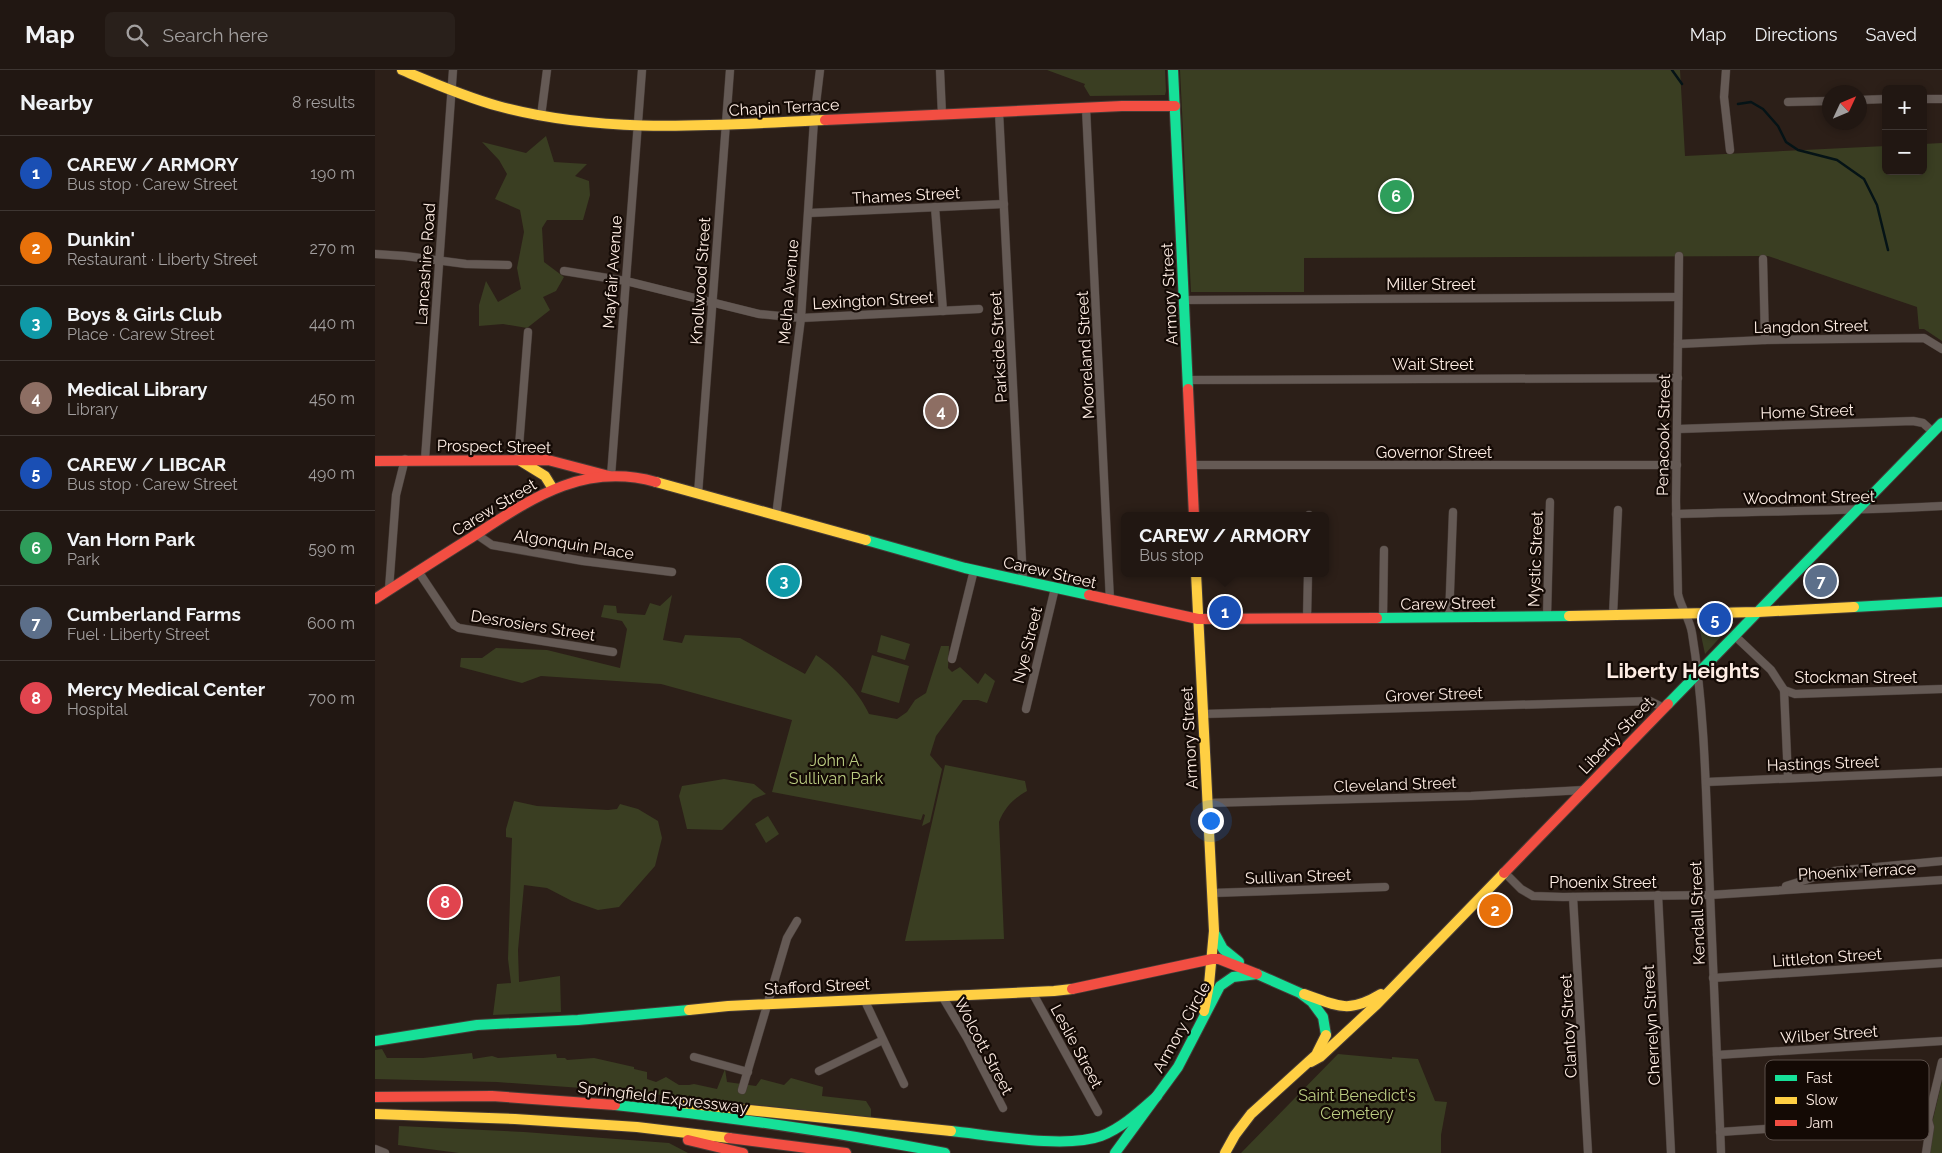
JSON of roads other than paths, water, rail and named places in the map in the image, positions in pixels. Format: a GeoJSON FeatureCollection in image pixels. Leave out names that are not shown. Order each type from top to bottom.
{"type":"FeatureCollection","features":[{"type":"Feature","properties":{"kind":"main road","name":"Chapin Terrace"},"geometry":{"type":"LineString","coordinates":[[402,70],[451,90],[498,106],[581,123],[637,127],[1175,106]]}},
{"type":"Feature","properties":{"kind":"main road","name":"Armory Street"},"geometry":{"type":"LineString","coordinates":[[1173,70],[1194,512]]}},
{"type":"Feature","properties":{"kind":"main road","name":"Liberty Street"},"geometry":{"type":"LineString","coordinates":[[1307,1064],[1320,1057],[1357,1025],[1942,423]]}},
{"type":"Feature","properties":{"kind":"main road","name":"Prospect Street"},"geometry":{"type":"LineString","coordinates":[[375,461],[425,459],[548,460],[611,476]]}},
{"type":"Feature","properties":{"kind":"main road"},"geometry":{"type":"LineString","coordinates":[[519,459],[545,476],[553,489]]}},
{"type":"Feature","properties":{"kind":"main road","name":"Carew Street"},"geometry":{"type":"LineString","coordinates":[[375,598],[529,500],[576,481],[611,476],[649,480],[974,570],[1198,619],[1449,618],[1758,612],[1942,602]]}},
{"type":"Feature","properties":{"kind":"main road","name":"Armory Street"},"geometry":{"type":"LineString","coordinates":[[1196,577],[1214,931],[1204,1014]]}},
{"type":"Feature","properties":{"kind":"main road","name":"Armory Street"},"geometry":{"type":"LineString","coordinates":[[1214,931],[1223,949],[1252,971]]}},
{"type":"Feature","properties":{"kind":"main road","name":"Stafford Street"},"geometry":{"type":"LineString","coordinates":[[375,1041],[466,1026],[577,1020],[767,1004],[1032,992],[1084,987],[1212,959],[1219,959],[1252,971]]}},
{"type":"Feature","properties":{"kind":"main road"},"geometry":{"type":"LineString","coordinates":[[1225,1153],[1239,1129],[1255,1110],[1307,1064],[1322,1045],[1326,1028],[1318,1008],[1300,993],[1252,971]]}},
{"type":"Feature","properties":{"kind":"main road","name":"Armory Circle"},"geometry":{"type":"LineString","coordinates":[[1115,1153],[1187,1054],[1204,1014],[1217,990],[1224,982],[1252,971]]}},
{"type":"Feature","properties":{"kind":"main road","name":"Liberty Street"},"geometry":{"type":"LineString","coordinates":[[1300,993],[1346,1008],[1364,1005],[1396,983]]}},
{"type":"Feature","properties":{"kind":"main road","name":"Springfield Expressway"},"geometry":{"type":"LineString","coordinates":[[375,1097],[492,1096],[611,1104],[852,1135],[945,1153]]}},
{"type":"Feature","properties":{"kind":"main road"},"geometry":{"type":"LineString","coordinates":[[611,1104],[673,1103],[748,1108],[925,1128],[1065,1141],[1092,1139],[1110,1131],[1125,1123],[1157,1096]]}},
{"type":"Feature","properties":{"kind":"main road","name":"Springfield Expressway"},"geometry":{"type":"LineString","coordinates":[[375,1114],[515,1119],[637,1127],[846,1153]]}},
{"type":"Feature","properties":{"kind":"main road"},"geometry":{"type":"LineString","coordinates":[[637,1127],[743,1153]]}},
{"type":"Feature","properties":{"kind":"street","name":"Lancashire Road"},"geometry":{"type":"LineString","coordinates":[[425,459],[453,70]]}},
{"type":"Feature","properties":{"kind":"street"},"geometry":{"type":"LineString","coordinates":[[541,116],[547,70]]}},
{"type":"Feature","properties":{"kind":"street","name":"Mayfair Avenue"},"geometry":{"type":"LineString","coordinates":[[611,476],[641,70]]}},
{"type":"Feature","properties":{"kind":"street","name":"Knollwood Street"},"geometry":{"type":"LineString","coordinates":[[698,494],[730,70]]}},
{"type":"Feature","properties":{"kind":"street","name":"Melha Avenue"},"geometry":{"type":"LineString","coordinates":[[776,516],[801,318],[814,120],[820,70]]}},
{"type":"Feature","properties":{"kind":"street"},"geometry":{"type":"LineString","coordinates":[[939,70],[942,115]]}},
{"type":"Feature","properties":{"kind":"street"},"geometry":{"type":"LineString","coordinates":[[1726,70],[1724,96],[1731,150]]}},
{"type":"Feature","properties":{"kind":"street"},"geometry":{"type":"LineString","coordinates":[[1867,100],[1882,99]]}},
{"type":"Feature","properties":{"kind":"street"},"geometry":{"type":"LineString","coordinates":[[1927,99],[1942,99]]}},
{"type":"Feature","properties":{"kind":"street"},"geometry":{"type":"LineString","coordinates":[[1788,102],[1822,101]]}},
{"type":"Feature","properties":{"kind":"street","name":"Mooreland Street"},"geometry":{"type":"LineString","coordinates":[[1086,108],[1110,601]]}},
{"type":"Feature","properties":{"kind":"street","name":"Parkside Street"},"geometry":{"type":"LineString","coordinates":[[999,112],[1023,581]]}},
{"type":"Feature","properties":{"kind":"street","name":"Thames Street"},"geometry":{"type":"LineString","coordinates":[[809,213],[1004,204]]}},
{"type":"Feature","properties":{"kind":"street"},"geometry":{"type":"LineString","coordinates":[[935,207],[943,310]]}},
{"type":"Feature","properties":{"kind":"street"},"geometry":{"type":"LineString","coordinates":[[375,254],[466,264],[508,265]]}},
{"type":"Feature","properties":{"kind":"street","name":"Penacook Street"},"geometry":{"type":"LineString","coordinates":[[1679,256],[1676,514],[1678,594],[1680,606],[1692,631],[1699,673]]}},
{"type":"Feature","properties":{"kind":"street"},"geometry":{"type":"LineString","coordinates":[[1763,259],[1765,340]]}},
{"type":"Feature","properties":{"kind":"street","name":"Lexington Street"},"geometry":{"type":"LineString","coordinates":[[564,271],[626,281],[759,314],[801,318],[979,309]]}},
{"type":"Feature","properties":{"kind":"street","name":"Miller Street"},"geometry":{"type":"LineString","coordinates":[[1185,300],[1678,297]]}},
{"type":"Feature","properties":{"kind":"street"},"geometry":{"type":"LineString","coordinates":[[519,459],[528,332]]}},
{"type":"Feature","properties":{"kind":"street","name":"Langdon Street"},"geometry":{"type":"LineString","coordinates":[[1678,344],[1765,340],[1924,338],[1942,348]]}},
{"type":"Feature","properties":{"kind":"street","name":"Wait Street"},"geometry":{"type":"LineString","coordinates":[[1188,380],[1678,378]]}},
{"type":"Feature","properties":{"kind":"street","name":"Home Street"},"geometry":{"type":"LineString","coordinates":[[1678,428],[1913,421],[1923,423],[1933,432]]}},
{"type":"Feature","properties":{"kind":"street"},"geometry":{"type":"LineString","coordinates":[[389,590],[396,494],[405,460]]}},
{"type":"Feature","properties":{"kind":"street","name":"Governor Street"},"geometry":{"type":"LineString","coordinates":[[1191,465],[1677,465]]}},
{"type":"Feature","properties":{"kind":"street","name":"Mystic Street"},"geometry":{"type":"LineString","coordinates":[[1547,616],[1550,502]]}},
{"type":"Feature","properties":{"kind":"street","name":"Woodmont Street"},"geometry":{"type":"LineString","coordinates":[[1676,514],[1803,510],[1857,511],[1942,506]]}},
{"type":"Feature","properties":{"kind":"street"},"geometry":{"type":"LineString","coordinates":[[1613,615],[1618,510]]}},
{"type":"Feature","properties":{"kind":"street"},"geometry":{"type":"LineString","coordinates":[[1449,618],[1453,512]]}},
{"type":"Feature","properties":{"kind":"street","name":"Algonquin Place"},"geometry":{"type":"LineString","coordinates":[[476,534],[492,545],[672,572]]}},
{"type":"Feature","properties":{"kind":"street"},"geometry":{"type":"LineString","coordinates":[[1383,618],[1384,550]]}},
{"type":"Feature","properties":{"kind":"street"},"geometry":{"type":"LineString","coordinates":[[952,659],[974,570]]}},
{"type":"Feature","properties":{"kind":"street","name":"Desrosiers Street"},"geometry":{"type":"LineString","coordinates":[[418,571],[454,625],[459,628],[613,652]]}},
{"type":"Feature","properties":{"kind":"street"},"geometry":{"type":"LineString","coordinates":[[1307,619],[1308,577]]}},
{"type":"Feature","properties":{"kind":"street","name":"Nye Street"},"geometry":{"type":"LineString","coordinates":[[1026,709],[1055,588]]}},
{"type":"Feature","properties":{"kind":"street","name":"Stockman Street"},"geometry":{"type":"LineString","coordinates":[[1735,636],[1771,670],[1784,690],[1795,694],[1942,690]]}},
{"type":"Feature","properties":{"kind":"street","name":"Kendall Street"},"geometry":{"type":"LineString","coordinates":[[1699,673],[1706,782],[1721,1153]]}},
{"type":"Feature","properties":{"kind":"street"},"geometry":{"type":"LineString","coordinates":[[1784,690],[1788,778]]}},
{"type":"Feature","properties":{"kind":"street","name":"Grover Street"},"geometry":{"type":"LineString","coordinates":[[1203,714],[1650,701],[1664,708]]}},
{"type":"Feature","properties":{"kind":"street","name":"Hastings Street"},"geometry":{"type":"LineString","coordinates":[[1706,782],[1942,772]]}},
{"type":"Feature","properties":{"kind":"street","name":"Cleveland Street"},"geometry":{"type":"LineString","coordinates":[[1207,803],[1471,796],[1584,790]]}},
{"type":"Feature","properties":{"kind":"street","name":"Phoenix Terrace"},"geometry":{"type":"LineString","coordinates":[[1775,889],[1834,871],[1942,861]]}},
{"type":"Feature","properties":{"kind":"street"},"geometry":{"type":"LineString","coordinates":[[1902,864],[1902,882]]}},
{"type":"Feature","properties":{"kind":"street"},"geometry":{"type":"LineString","coordinates":[[1883,867],[1884,883]]}},
{"type":"Feature","properties":{"kind":"street","name":"Phoenix Street"},"geometry":{"type":"LineString","coordinates":[[1504,872],[1521,889],[1533,896],[1710,895]]}},
{"type":"Feature","properties":{"kind":"street","name":"Phoenix Terrace"},"geometry":{"type":"LineString","coordinates":[[1710,895],[1775,889],[1942,880]]}},
{"type":"Feature","properties":{"kind":"street","name":"Sullivan Street"},"geometry":{"type":"LineString","coordinates":[[1212,893],[1385,887]]}},
{"type":"Feature","properties":{"kind":"street","name":"Cherrelyn Street"},"geometry":{"type":"LineString","coordinates":[[1658,895],[1671,1153]]}},
{"type":"Feature","properties":{"kind":"street","name":"Clantoy Street"},"geometry":{"type":"LineString","coordinates":[[1573,897],[1588,1153]]}},
{"type":"Feature","properties":{"kind":"street"},"geometry":{"type":"LineString","coordinates":[[742,1090],[787,938],[797,921]]}},
{"type":"Feature","properties":{"kind":"street","name":"Littleton Street"},"geometry":{"type":"LineString","coordinates":[[1713,978],[1942,963]]}},
{"type":"Feature","properties":{"kind":"street","name":"Leslie Street"},"geometry":{"type":"LineString","coordinates":[[1032,992],[1098,1112]]}},
{"type":"Feature","properties":{"kind":"street","name":"Wolcott Street"},"geometry":{"type":"LineString","coordinates":[[942,996],[967,1038],[1003,1108]]}},
{"type":"Feature","properties":{"kind":"street"},"geometry":{"type":"LineString","coordinates":[[864,999],[904,1084]]}},
{"type":"Feature","properties":{"kind":"street"},"geometry":{"type":"LineString","coordinates":[[819,1071],[883,1040]]}},
{"type":"Feature","properties":{"kind":"street","name":"Wilber Street"},"geometry":{"type":"LineString","coordinates":[[1717,1055],[1942,1041]]}},
{"type":"Feature","properties":{"kind":"street"},"geometry":{"type":"LineString","coordinates":[[694,1057],[748,1072]]}},
{"type":"Feature","properties":{"kind":"street"},"geometry":{"type":"LineString","coordinates":[[1929,1116],[1942,1062]]}},
{"type":"Feature","properties":{"kind":"street"},"geometry":{"type":"LineString","coordinates":[[1720,1132],[1765,1129]]}},
{"type":"Feature","properties":{"kind":"street"},"geometry":{"type":"LineString","coordinates":[[1925,1153],[1928,1140]]}},
{"type":"Feature","properties":{"kind":"street"},"geometry":{"type":"LineString","coordinates":[[375,1148],[385,1153]]}},
{"type":"Feature","properties":{"kind":"waterway"},"geometry":{"type":"LineString","coordinates":[[1672,70],[1682,84]]}},
{"type":"Feature","properties":{"kind":"waterway"},"geometry":{"type":"LineString","coordinates":[[1738,104],[1751,102],[1763,109],[1778,126],[1786,142],[1798,150],[1837,160],[1864,179],[1877,205],[1888,250]]}},
{"type":"Feature","properties":{"kind":"place","name":"Van Horn Park"},"geometry":{"type":"Point","coordinates":[1396,196]}},
{"type":"Feature","properties":{"kind":"place","name":"Medical Library"},"geometry":{"type":"Point","coordinates":[941,411]}},
{"type":"Feature","properties":{"kind":"place","name":"Boys & Girls Club"},"geometry":{"type":"Point","coordinates":[784,581]}},
{"type":"Feature","properties":{"kind":"place","name":"Cumberland Farms"},"geometry":{"type":"Point","coordinates":[1821,581]}},
{"type":"Feature","properties":{"kind":"place","name":"CAREW / ARMORY"},"geometry":{"type":"Point","coordinates":[1225,612]}},
{"type":"Feature","properties":{"kind":"place","name":"CAREW / LIBCAR"},"geometry":{"type":"Point","coordinates":[1715,619]}},
{"type":"Feature","properties":{"kind":"place","name":"Mercy Medical Center"},"geometry":{"type":"Point","coordinates":[445,902]}},
{"type":"Feature","properties":{"kind":"place","name":"Dunkin'"},"geometry":{"type":"Point","coordinates":[1495,910]}},
{"type":"Feature","properties":{"kind":"district","name":"Liberty Heights"},"geometry":{"type":"Point","coordinates":[1683,671]}},
{"type":"Feature","properties":{"kind":"park label","name":"John A. Sullivan Park"},"geometry":{"type":"Point","coordinates":[836,769]}},
{"type":"Feature","properties":{"kind":"park label","name":"Saint Benedict's Cemetery"},"geometry":{"type":"Point","coordinates":[1357,1104]}}]}
